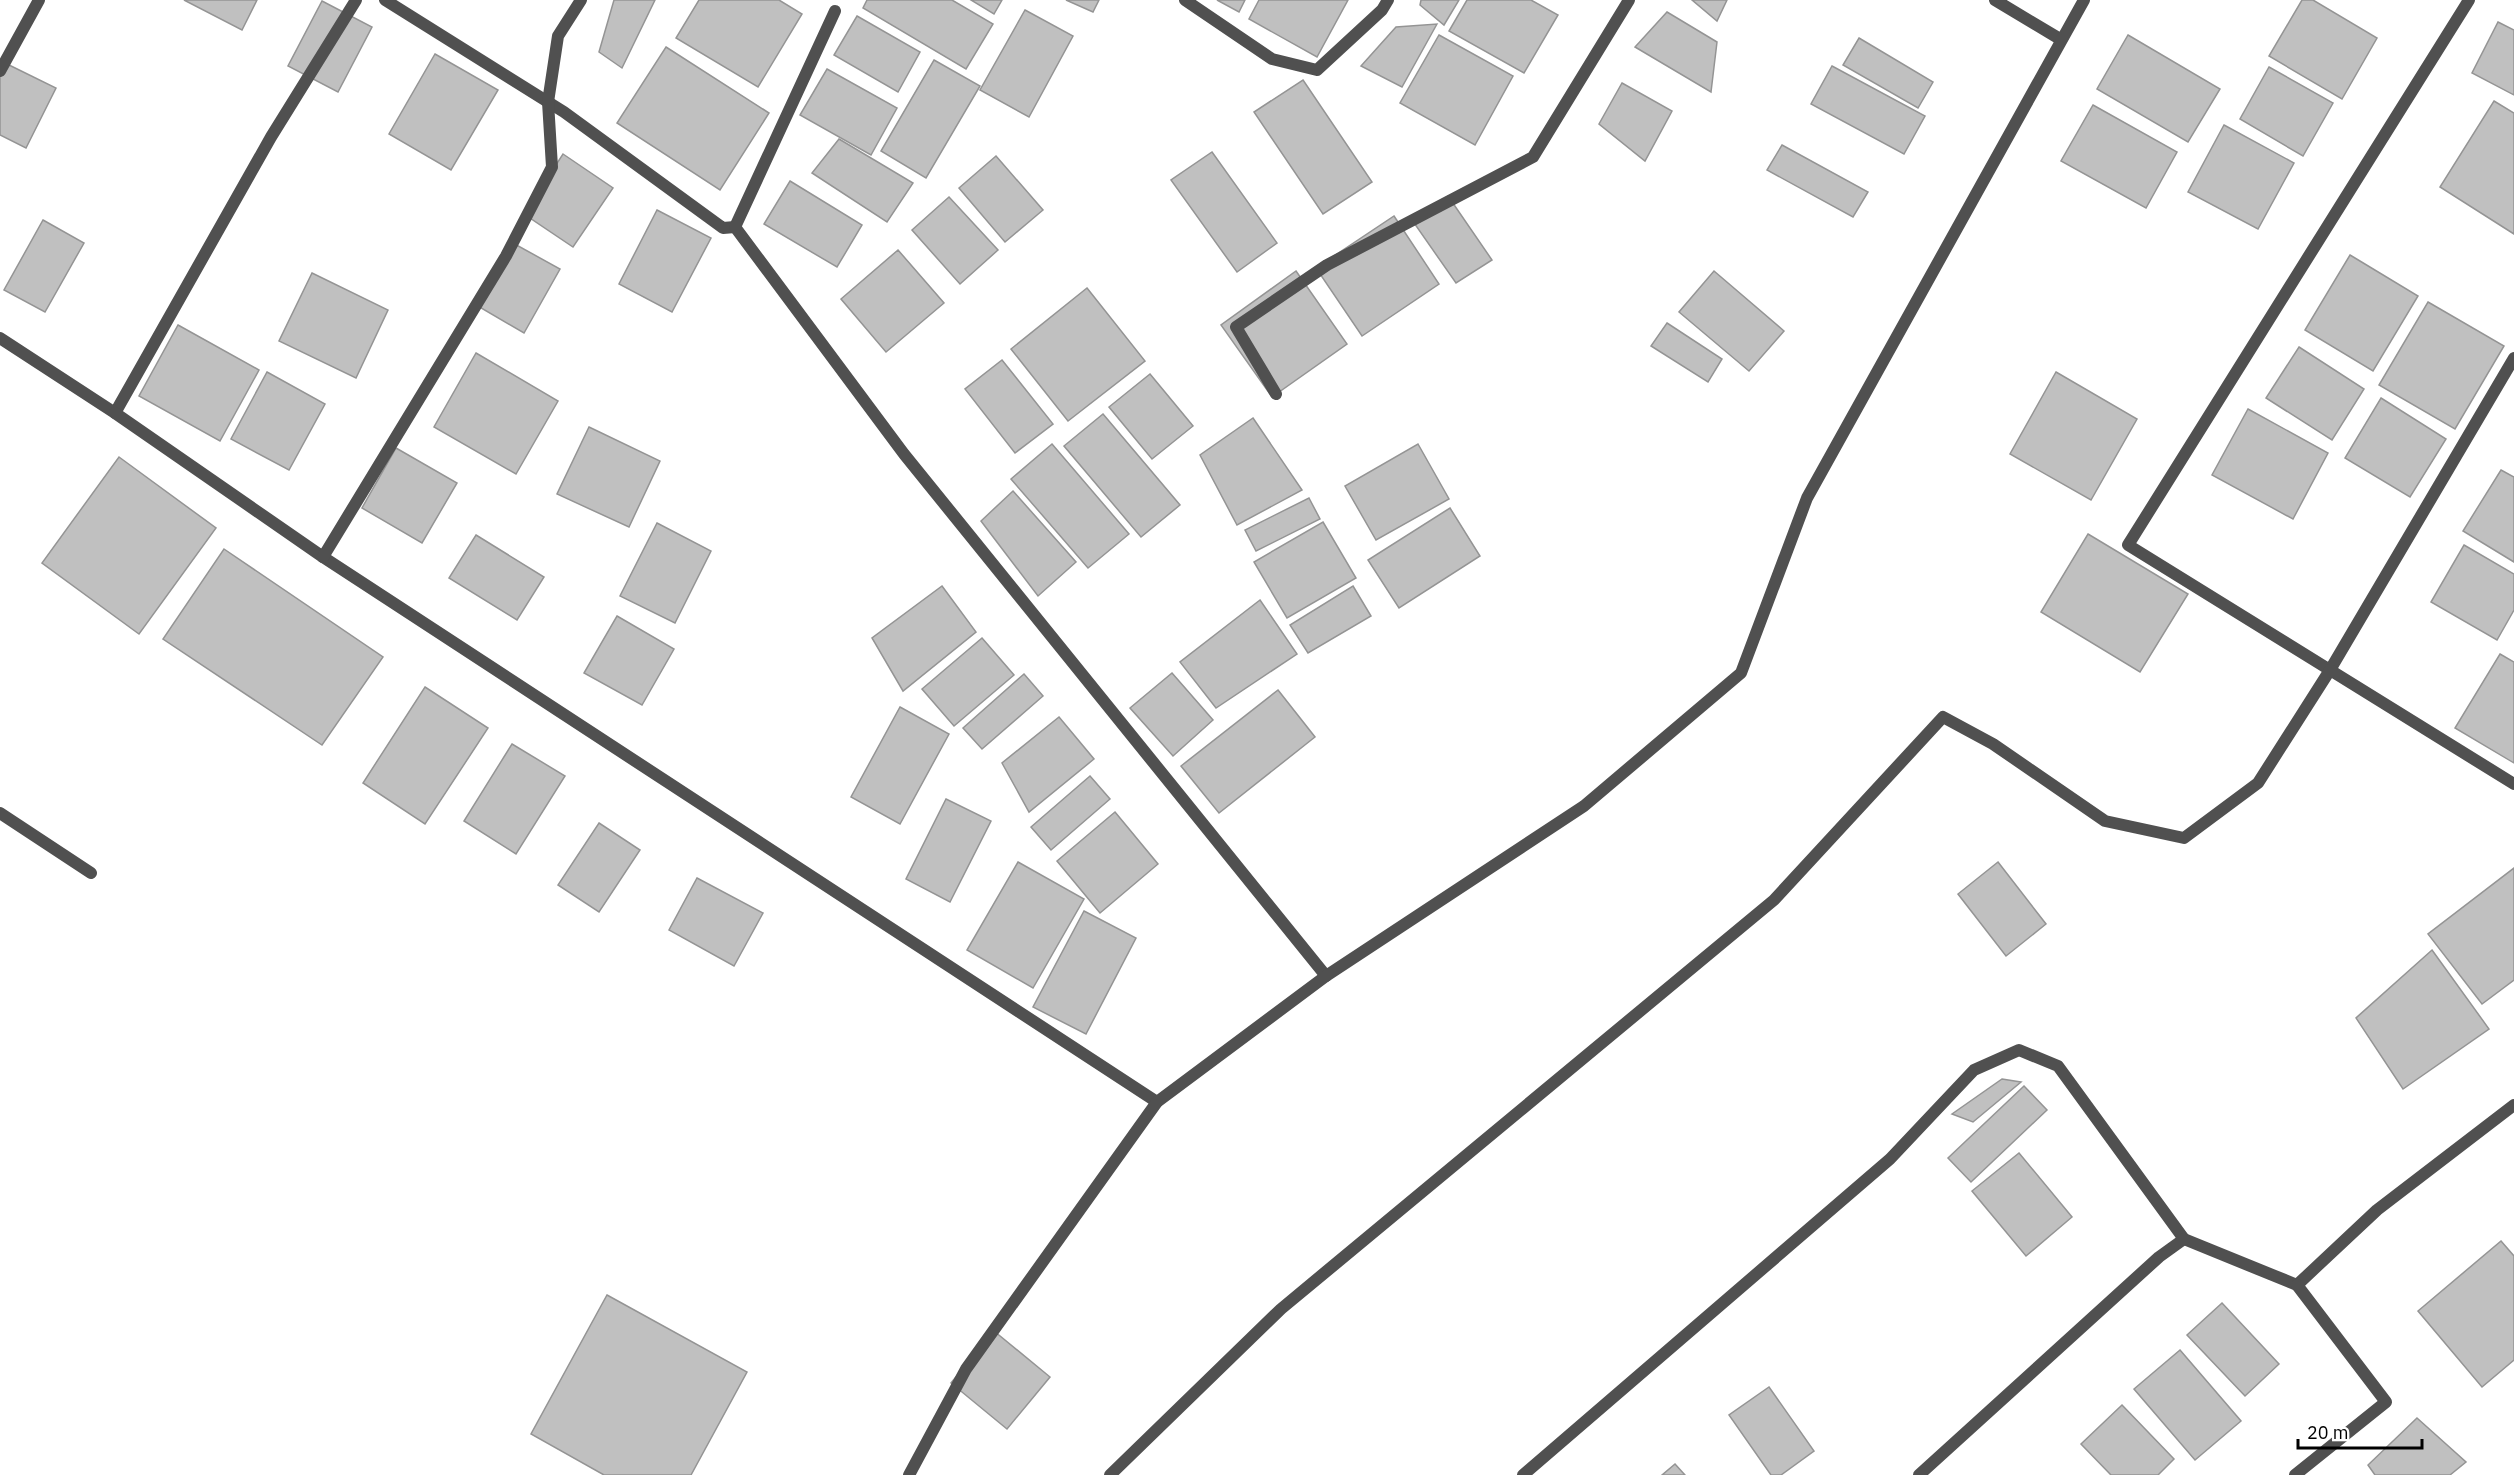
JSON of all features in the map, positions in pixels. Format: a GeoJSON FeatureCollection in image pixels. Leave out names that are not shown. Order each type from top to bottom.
{"type":"FeatureCollection","features":[{"type":"Feature","properties":{"kind":"street"},"geometry":{"type":"LineString","coordinates":[[0,71],[39,0]]}},
{"type":"Feature","properties":{"kind":"street"},"geometry":{"type":"LineString","coordinates":[[115,413],[271,137],[356,0]]}},
{"type":"Feature","properties":{"kind":"street"},"geometry":{"type":"LineString","coordinates":[[385,0],[548,102],[723,228],[735,227]]}},
{"type":"Feature","properties":{"kind":"street"},"geometry":{"type":"LineString","coordinates":[[323,557],[506,256],[552,167],[548,102],[558,36],[581,0]]}},
{"type":"Feature","properties":{"kind":"street"},"geometry":{"type":"LineString","coordinates":[[1185,0],[1272,59],[1317,70],[1382,10],[1388,0]]}},
{"type":"Feature","properties":{"kind":"street"},"geometry":{"type":"LineString","coordinates":[[1276,394],[1236,327],[1327,265],[1533,157],[1629,0]]}},
{"type":"Feature","properties":{"kind":"street"},"geometry":{"type":"LineString","coordinates":[[1995,0],[2060,39]]}},
{"type":"Feature","properties":{"kind":"street"},"geometry":{"type":"LineString","coordinates":[[909,1475],[966,1369],[1156,1102],[1326,976],[1584,806],[1741,673],[1807,498],[2060,39],[2084,0]]}},
{"type":"Feature","properties":{"kind":"street"},"geometry":{"type":"LineString","coordinates":[[2469,0],[2128,546],[2514,784]]}},
{"type":"Feature","properties":{"kind":"street"},"geometry":{"type":"LineString","coordinates":[[735,227],[835,11]]}},
{"type":"Feature","properties":{"kind":"street"},"geometry":{"type":"LineString","coordinates":[[735,227],[904,454],[1326,976]]}},
{"type":"Feature","properties":{"kind":"street"},"geometry":{"type":"LineString","coordinates":[[0,338],[115,413],[323,557],[1156,1102]]}},
{"type":"Feature","properties":{"kind":"street"},"geometry":{"type":"LineString","coordinates":[[1110,1475],[1281,1309],[1774,900],[1943,717],[1993,744],[2105,821],[2184,838],[2258,783],[2331,670],[2514,358]]}},
{"type":"Feature","properties":{"kind":"street"},"geometry":{"type":"LineString","coordinates":[[0,813],[91,873]]}},
{"type":"Feature","properties":{"kind":"street"},"geometry":{"type":"LineString","coordinates":[[1523,1475],[1890,1159],[1974,1070],[2019,1050],[2058,1066],[2184,1239],[2297,1285],[2386,1402],[2295,1475]]}},
{"type":"Feature","properties":{"kind":"street"},"geometry":{"type":"LineString","coordinates":[[2297,1285],[2377,1210],[2514,1105]]}},
{"type":"Feature","properties":{"kind":"street"},"geometry":{"type":"LineString","coordinates":[[1919,1475],[2159,1257],[2184,1239]]}},
{"type":"Feature","properties":{"kind":"building"},"geometry":{"type":"Polygon","coordinates":[[[184,0],[257,0],[242,30],[184,0]]]}},
{"type":"Feature","properties":{"kind":"building"},"geometry":{"type":"Polygon","coordinates":[[[614,0],[655,0],[622,68],[599,52],[614,0]]]}},
{"type":"Feature","properties":{"kind":"building"},"geometry":{"type":"Polygon","coordinates":[[[699,0],[779,0],[802,14],[758,87],[676,38],[699,0]]]}},
{"type":"Feature","properties":{"kind":"building"},"geometry":{"type":"Polygon","coordinates":[[[867,0],[952,0],[993,24],[966,69],[863,8],[867,0]]]}},
{"type":"Feature","properties":{"kind":"building"},"geometry":{"type":"Polygon","coordinates":[[[971,0],[1002,0],[994,14],[971,0]]]}},
{"type":"Feature","properties":{"kind":"building"},"geometry":{"type":"Polygon","coordinates":[[[1066,0],[1099,0],[1093,12],[1066,0]]]}},
{"type":"Feature","properties":{"kind":"building"},"geometry":{"type":"Polygon","coordinates":[[[1217,0],[1245,0],[1239,12],[1217,0]]]}},
{"type":"Feature","properties":{"kind":"building"},"geometry":{"type":"Polygon","coordinates":[[[1259,0],[1348,0],[1317,57],[1249,19],[1259,0]]]}},
{"type":"Feature","properties":{"kind":"building"},"geometry":{"type":"Polygon","coordinates":[[[1421,0],[1459,0],[1444,25],[1420,5],[1421,0]]]}},
{"type":"Feature","properties":{"kind":"building"},"geometry":{"type":"Polygon","coordinates":[[[1467,0],[1531,0],[1558,15],[1524,73],[1449,31],[1467,0]]]}},
{"type":"Feature","properties":{"kind":"building"},"geometry":{"type":"Polygon","coordinates":[[[1692,0],[1727,0],[1717,21],[1692,0]]]}},
{"type":"Feature","properties":{"kind":"building"},"geometry":{"type":"Polygon","coordinates":[[[2302,0],[2313,0],[2377,38],[2342,99],[2269,56],[2302,0]]]}},
{"type":"Feature","properties":{"kind":"building"},"geometry":{"type":"Polygon","coordinates":[[[322,1],[372,27],[338,92],[288,66],[322,1]]]}},
{"type":"Feature","properties":{"kind":"building"},"geometry":{"type":"Polygon","coordinates":[[[1025,10],[1073,36],[1029,117],[980,90],[1025,10]]]}},
{"type":"Feature","properties":{"kind":"building"},"geometry":{"type":"Polygon","coordinates":[[[1667,12],[1717,42],[1711,92],[1635,47],[1667,12]]]}},
{"type":"Feature","properties":{"kind":"building"},"geometry":{"type":"Polygon","coordinates":[[[857,16],[920,52],[898,92],[834,55],[857,16]]]}},
{"type":"Feature","properties":{"kind":"building"},"geometry":{"type":"Polygon","coordinates":[[[2498,22],[2514,30],[2514,95],[2472,73],[2498,22]]]}},
{"type":"Feature","properties":{"kind":"building"},"geometry":{"type":"Polygon","coordinates":[[[1437,24],[1402,87],[1361,66],[1396,27],[1437,24]]]}},
{"type":"Feature","properties":{"kind":"building"},"geometry":{"type":"Polygon","coordinates":[[[1439,35],[1513,76],[1475,145],[1400,103],[1439,35]]]}},
{"type":"Feature","properties":{"kind":"building"},"geometry":{"type":"Polygon","coordinates":[[[2128,35],[2220,89],[2188,142],[2097,89],[2128,35]]]}},
{"type":"Feature","properties":{"kind":"building"},"geometry":{"type":"Polygon","coordinates":[[[1859,38],[1933,82],[1918,108],[1843,65],[1859,38]]]}},
{"type":"Feature","properties":{"kind":"building"},"geometry":{"type":"Polygon","coordinates":[[[666,47],[769,113],[720,190],[617,123],[666,47]]]}},
{"type":"Feature","properties":{"kind":"building"},"geometry":{"type":"Polygon","coordinates":[[[435,54],[498,90],[451,170],[389,134],[435,54]]]}},
{"type":"Feature","properties":{"kind":"building"},"geometry":{"type":"Polygon","coordinates":[[[934,60],[980,86],[926,178],[881,151],[934,60]]]}},
{"type":"Feature","properties":{"kind":"building"},"geometry":{"type":"Polygon","coordinates":[[[7,64],[56,88],[26,148],[0,135],[0,77],[7,64]]]}},
{"type":"Feature","properties":{"kind":"building"},"geometry":{"type":"Polygon","coordinates":[[[1832,66],[1925,116],[1904,154],[1811,104],[1832,66]]]}},
{"type":"Feature","properties":{"kind":"building"},"geometry":{"type":"Polygon","coordinates":[[[2269,67],[2333,103],[2303,156],[2240,119],[2269,67]]]}},
{"type":"Feature","properties":{"kind":"building"},"geometry":{"type":"Polygon","coordinates":[[[827,69],[897,108],[871,155],[800,115],[827,69]]]}},
{"type":"Feature","properties":{"kind":"building"},"geometry":{"type":"Polygon","coordinates":[[[1303,80],[1372,182],[1323,214],[1254,112],[1303,80]]]}},
{"type":"Feature","properties":{"kind":"building"},"geometry":{"type":"Polygon","coordinates":[[[1622,83],[1672,111],[1645,161],[1599,124],[1622,83]]]}},
{"type":"Feature","properties":{"kind":"building"},"geometry":{"type":"Polygon","coordinates":[[[2494,101],[2514,113],[2514,234],[2440,187],[2494,101]]]}},
{"type":"Feature","properties":{"kind":"building"},"geometry":{"type":"Polygon","coordinates":[[[2093,105],[2177,152],[2146,208],[2061,161],[2093,105]]]}},
{"type":"Feature","properties":{"kind":"building"},"geometry":{"type":"Polygon","coordinates":[[[2224,125],[2294,163],[2258,229],[2188,192],[2224,125]]]}},
{"type":"Feature","properties":{"kind":"building"},"geometry":{"type":"Polygon","coordinates":[[[839,139],[913,183],[887,222],[812,173],[839,139]]]}},
{"type":"Feature","properties":{"kind":"building"},"geometry":{"type":"Polygon","coordinates":[[[1782,145],[1868,192],[1853,217],[1767,170],[1782,145]]]}},
{"type":"Feature","properties":{"kind":"building"},"geometry":{"type":"Polygon","coordinates":[[[1212,152],[1277,243],[1237,272],[1171,180],[1212,152]]]}},
{"type":"Feature","properties":{"kind":"building"},"geometry":{"type":"Polygon","coordinates":[[[563,154],[613,188],[573,247],[524,214],[563,154]]]}},
{"type":"Feature","properties":{"kind":"building"},"geometry":{"type":"Polygon","coordinates":[[[996,156],[1043,210],[1005,242],[959,188],[996,156]]]}},
{"type":"Feature","properties":{"kind":"building"},"geometry":{"type":"Polygon","coordinates":[[[790,181],[862,225],[837,267],[764,224],[790,181]]]}},
{"type":"Feature","properties":{"kind":"building"},"geometry":{"type":"Polygon","coordinates":[[[1448,196],[1492,260],[1456,283],[1412,220],[1448,196]]]}},
{"type":"Feature","properties":{"kind":"building"},"geometry":{"type":"Polygon","coordinates":[[[949,197],[998,250],[960,284],[912,230],[949,197]]]}},
{"type":"Feature","properties":{"kind":"building"},"geometry":{"type":"Polygon","coordinates":[[[657,210],[711,238],[672,312],[619,284],[657,210]]]}},
{"type":"Feature","properties":{"kind":"building"},"geometry":{"type":"Polygon","coordinates":[[[1394,216],[1439,284],[1362,336],[1316,268],[1394,216]]]}},
{"type":"Feature","properties":{"kind":"building"},"geometry":{"type":"Polygon","coordinates":[[[43,220],[84,243],[45,312],[4,290],[43,220]]]}},
{"type":"Feature","properties":{"kind":"building"},"geometry":{"type":"Polygon","coordinates":[[[511,242],[560,269],[524,333],[476,305],[511,242]]]}},
{"type":"Feature","properties":{"kind":"building"},"geometry":{"type":"Polygon","coordinates":[[[898,250],[944,303],[886,352],[841,299],[898,250]]]}},
{"type":"Feature","properties":{"kind":"building"},"geometry":{"type":"Polygon","coordinates":[[[2350,255],[2418,296],[2373,371],[2305,330],[2350,255]]]}},
{"type":"Feature","properties":{"kind":"building"},"geometry":{"type":"Polygon","coordinates":[[[1296,271],[1347,344],[1272,397],[1221,325],[1296,271]]]}},
{"type":"Feature","properties":{"kind":"building"},"geometry":{"type":"Polygon","coordinates":[[[1714,271],[1784,331],[1749,371],[1679,312],[1714,271]]]}},
{"type":"Feature","properties":{"kind":"building"},"geometry":{"type":"Polygon","coordinates":[[[312,273],[388,310],[356,378],[279,341],[312,273]]]}},
{"type":"Feature","properties":{"kind":"building"},"geometry":{"type":"Polygon","coordinates":[[[1087,288],[1145,361],[1068,421],[1011,349],[1087,288]]]}},
{"type":"Feature","properties":{"kind":"building"},"geometry":{"type":"Polygon","coordinates":[[[2428,302],[2504,346],[2455,429],[2379,385],[2428,302]]]}},
{"type":"Feature","properties":{"kind":"building"},"geometry":{"type":"Polygon","coordinates":[[[1667,323],[1722,359],[1708,382],[1651,346],[1667,323]]]}},
{"type":"Feature","properties":{"kind":"building"},"geometry":{"type":"Polygon","coordinates":[[[178,325],[259,370],[220,441],[139,396],[178,325]]]}},
{"type":"Feature","properties":{"kind":"building"},"geometry":{"type":"Polygon","coordinates":[[[2299,347],[2364,389],[2332,440],[2266,398],[2299,347]]]}},
{"type":"Feature","properties":{"kind":"building"},"geometry":{"type":"Polygon","coordinates":[[[476,353],[558,401],[516,474],[434,427],[476,353]]]}},
{"type":"Feature","properties":{"kind":"building"},"geometry":{"type":"Polygon","coordinates":[[[1002,360],[1053,424],[1015,453],[965,389],[1002,360]]]}},
{"type":"Feature","properties":{"kind":"building"},"geometry":{"type":"Polygon","coordinates":[[[267,372],[325,404],[289,470],[231,439],[267,372]]]}},
{"type":"Feature","properties":{"kind":"building"},"geometry":{"type":"Polygon","coordinates":[[[2056,372],[2137,419],[2091,500],[2010,454],[2056,372]]]}},
{"type":"Feature","properties":{"kind":"building"},"geometry":{"type":"Polygon","coordinates":[[[1150,374],[1193,426],[1152,459],[1109,407],[1150,374]]]}},
{"type":"Feature","properties":{"kind":"building"},"geometry":{"type":"Polygon","coordinates":[[[2381,398],[2446,439],[2410,497],[2345,458],[2381,398]]]}},
{"type":"Feature","properties":{"kind":"building"},"geometry":{"type":"Polygon","coordinates":[[[2248,409],[2328,453],[2293,519],[2212,475],[2248,409]]]}},
{"type":"Feature","properties":{"kind":"building"},"geometry":{"type":"Polygon","coordinates":[[[1103,414],[1180,505],[1141,537],[1064,446],[1103,414]]]}},
{"type":"Feature","properties":{"kind":"building"},"geometry":{"type":"Polygon","coordinates":[[[1253,418],[1302,490],[1237,525],[1200,455],[1253,418]]]}},
{"type":"Feature","properties":{"kind":"building"},"geometry":{"type":"Polygon","coordinates":[[[589,427],[660,461],[629,527],[557,494],[589,427]]]}},
{"type":"Feature","properties":{"kind":"building"},"geometry":{"type":"Polygon","coordinates":[[[1052,444],[1129,534],[1088,568],[1011,479],[1052,444]]]}},
{"type":"Feature","properties":{"kind":"building"},"geometry":{"type":"Polygon","coordinates":[[[1418,444],[1449,499],[1376,540],[1345,486],[1418,444]]]}},
{"type":"Feature","properties":{"kind":"building"},"geometry":{"type":"Polygon","coordinates":[[[396,448],[457,483],[422,543],[362,508],[396,448]]]}},
{"type":"Feature","properties":{"kind":"building"},"geometry":{"type":"Polygon","coordinates":[[[119,457],[216,528],[139,634],[42,563],[119,457]]]}},
{"type":"Feature","properties":{"kind":"building"},"geometry":{"type":"Polygon","coordinates":[[[2501,470],[2514,477],[2514,562],[2463,531],[2501,470]]]}},
{"type":"Feature","properties":{"kind":"building"},"geometry":{"type":"Polygon","coordinates":[[[1013,491],[1076,562],[1038,596],[981,521],[1013,491]]]}},
{"type":"Feature","properties":{"kind":"building"},"geometry":{"type":"Polygon","coordinates":[[[1309,498],[1320,519],[1256,551],[1245,530],[1309,498]]]}},
{"type":"Feature","properties":{"kind":"building"},"geometry":{"type":"Polygon","coordinates":[[[1450,508],[1480,556],[1399,608],[1368,560],[1450,508]]]}},
{"type":"Feature","properties":{"kind":"building"},"geometry":{"type":"Polygon","coordinates":[[[1323,522],[1356,578],[1287,618],[1254,562],[1323,522]]]}},
{"type":"Feature","properties":{"kind":"building"},"geometry":{"type":"Polygon","coordinates":[[[657,523],[711,551],[675,623],[620,596],[657,523]]]}},
{"type":"Feature","properties":{"kind":"building"},"geometry":{"type":"Polygon","coordinates":[[[2088,534],[2188,594],[2140,672],[2041,612],[2088,534]]]}},
{"type":"Feature","properties":{"kind":"building"},"geometry":{"type":"Polygon","coordinates":[[[476,535],[544,577],[517,620],[449,578],[476,535]]]}},
{"type":"Feature","properties":{"kind":"building"},"geometry":{"type":"Polygon","coordinates":[[[2464,545],[2514,574],[2514,610],[2497,640],[2431,602],[2464,545]]]}},
{"type":"Feature","properties":{"kind":"building"},"geometry":{"type":"Polygon","coordinates":[[[224,549],[383,657],[322,745],[163,639],[224,549]]]}},
{"type":"Feature","properties":{"kind":"building"},"geometry":{"type":"Polygon","coordinates":[[[942,586],[976,632],[903,691],[872,638],[942,586]]]}},
{"type":"Feature","properties":{"kind":"building"},"geometry":{"type":"Polygon","coordinates":[[[1353,586],[1371,616],[1308,653],[1290,625],[1353,586]]]}},
{"type":"Feature","properties":{"kind":"building"},"geometry":{"type":"Polygon","coordinates":[[[1260,600],[1297,654],[1216,708],[1180,662],[1260,600]]]}},
{"type":"Feature","properties":{"kind":"building"},"geometry":{"type":"Polygon","coordinates":[[[617,616],[674,649],[642,705],[584,673],[617,616]]]}},
{"type":"Feature","properties":{"kind":"building"},"geometry":{"type":"Polygon","coordinates":[[[982,638],[1014,675],[954,726],[922,689],[982,638]]]}},
{"type":"Feature","properties":{"kind":"building"},"geometry":{"type":"Polygon","coordinates":[[[2500,654],[2514,662],[2514,763],[2455,728],[2500,654]]]}},
{"type":"Feature","properties":{"kind":"building"},"geometry":{"type":"Polygon","coordinates":[[[1172,673],[1213,720],[1173,756],[1130,708],[1172,673]]]}},
{"type":"Feature","properties":{"kind":"building"},"geometry":{"type":"Polygon","coordinates":[[[1024,674],[1043,696],[982,749],[963,728],[1024,674]]]}},
{"type":"Feature","properties":{"kind":"building"},"geometry":{"type":"Polygon","coordinates":[[[425,687],[488,728],[425,824],[363,783],[425,687]]]}},
{"type":"Feature","properties":{"kind":"building"},"geometry":{"type":"Polygon","coordinates":[[[1278,690],[1315,737],[1219,813],[1181,766],[1278,690]]]}},
{"type":"Feature","properties":{"kind":"building"},"geometry":{"type":"Polygon","coordinates":[[[900,707],[949,734],[900,824],[851,797],[900,707]]]}},
{"type":"Feature","properties":{"kind":"building"},"geometry":{"type":"Polygon","coordinates":[[[1059,717],[1094,759],[1029,812],[1002,763],[1059,717]]]}},
{"type":"Feature","properties":{"kind":"building"},"geometry":{"type":"Polygon","coordinates":[[[512,744],[565,776],[516,854],[464,821],[512,744]]]}},
{"type":"Feature","properties":{"kind":"building"},"geometry":{"type":"Polygon","coordinates":[[[1090,776],[1110,799],[1051,850],[1031,827],[1090,776]]]}},
{"type":"Feature","properties":{"kind":"building"},"geometry":{"type":"Polygon","coordinates":[[[946,799],[991,821],[950,902],[906,879],[946,799]]]}},
{"type":"Feature","properties":{"kind":"building"},"geometry":{"type":"Polygon","coordinates":[[[1115,812],[1158,864],[1100,913],[1057,861],[1115,812]]]}},
{"type":"Feature","properties":{"kind":"building"},"geometry":{"type":"Polygon","coordinates":[[[599,823],[640,850],[599,912],[558,885],[599,823]]]}},
{"type":"Feature","properties":{"kind":"building"},"geometry":{"type":"Polygon","coordinates":[[[1018,862],[1084,899],[1033,988],[967,950],[1018,862]]]}},
{"type":"Feature","properties":{"kind":"building"},"geometry":{"type":"Polygon","coordinates":[[[1998,862],[2046,924],[2006,956],[1958,894],[1998,862]]]}},
{"type":"Feature","properties":{"kind":"building"},"geometry":{"type":"Polygon","coordinates":[[[2514,868],[2514,980],[2482,1004],[2428,934],[2514,868]]]}},
{"type":"Feature","properties":{"kind":"building"},"geometry":{"type":"Polygon","coordinates":[[[697,878],[763,913],[734,966],[669,930],[697,878]]]}},
{"type":"Feature","properties":{"kind":"building"},"geometry":{"type":"Polygon","coordinates":[[[1084,911],[1136,938],[1086,1034],[1033,1007],[1084,911]]]}},
{"type":"Feature","properties":{"kind":"building"},"geometry":{"type":"Polygon","coordinates":[[[2432,950],[2489,1029],[2403,1089],[2356,1018],[2432,950]]]}},
{"type":"Feature","properties":{"kind":"building"},"geometry":{"type":"Polygon","coordinates":[[[2002,1079],[2021,1082],[1973,1122],[1952,1114],[2002,1079]]]}},
{"type":"Feature","properties":{"kind":"building"},"geometry":{"type":"Polygon","coordinates":[[[2024,1086],[2047,1110],[1971,1182],[1948,1158],[2024,1086]]]}},
{"type":"Feature","properties":{"kind":"building"},"geometry":{"type":"Polygon","coordinates":[[[2019,1153],[2072,1217],[2026,1256],[1972,1191],[2019,1153]]]}},
{"type":"Feature","properties":{"kind":"building"},"geometry":{"type":"Polygon","coordinates":[[[2501,1241],[2514,1256],[2514,1360],[2482,1387],[2418,1311],[2501,1241]]]}},
{"type":"Feature","properties":{"kind":"building"},"geometry":{"type":"Polygon","coordinates":[[[607,1295],[747,1372],[691,1475],[604,1475],[531,1434],[607,1295]]]}},
{"type":"Feature","properties":{"kind":"building"},"geometry":{"type":"Polygon","coordinates":[[[2222,1303],[2279,1364],[2245,1396],[2187,1335],[2222,1303]]]}},
{"type":"Feature","properties":{"kind":"building"},"geometry":{"type":"Polygon","coordinates":[[[994,1331],[1050,1377],[1007,1429],[951,1383],[994,1331]]]}},
{"type":"Feature","properties":{"kind":"building"},"geometry":{"type":"Polygon","coordinates":[[[2180,1350],[2241,1421],[2195,1460],[2134,1389],[2180,1350]]]}},
{"type":"Feature","properties":{"kind":"building"},"geometry":{"type":"Polygon","coordinates":[[[1769,1387],[1814,1451],[1781,1475],[1771,1475],[1729,1415],[1769,1387]]]}},
{"type":"Feature","properties":{"kind":"building"},"geometry":{"type":"Polygon","coordinates":[[[2122,1405],[2174,1459],[2158,1475],[2111,1475],[2081,1444],[2122,1405]]]}},
{"type":"Feature","properties":{"kind":"building"},"geometry":{"type":"Polygon","coordinates":[[[2417,1418],[2466,1462],[2450,1475],[2375,1475],[2368,1465],[2417,1418]]]}},
{"type":"Feature","properties":{"kind":"building"},"geometry":{"type":"Polygon","coordinates":[[[1675,1464],[1685,1475],[1662,1475],[1675,1464]]]}}]}
